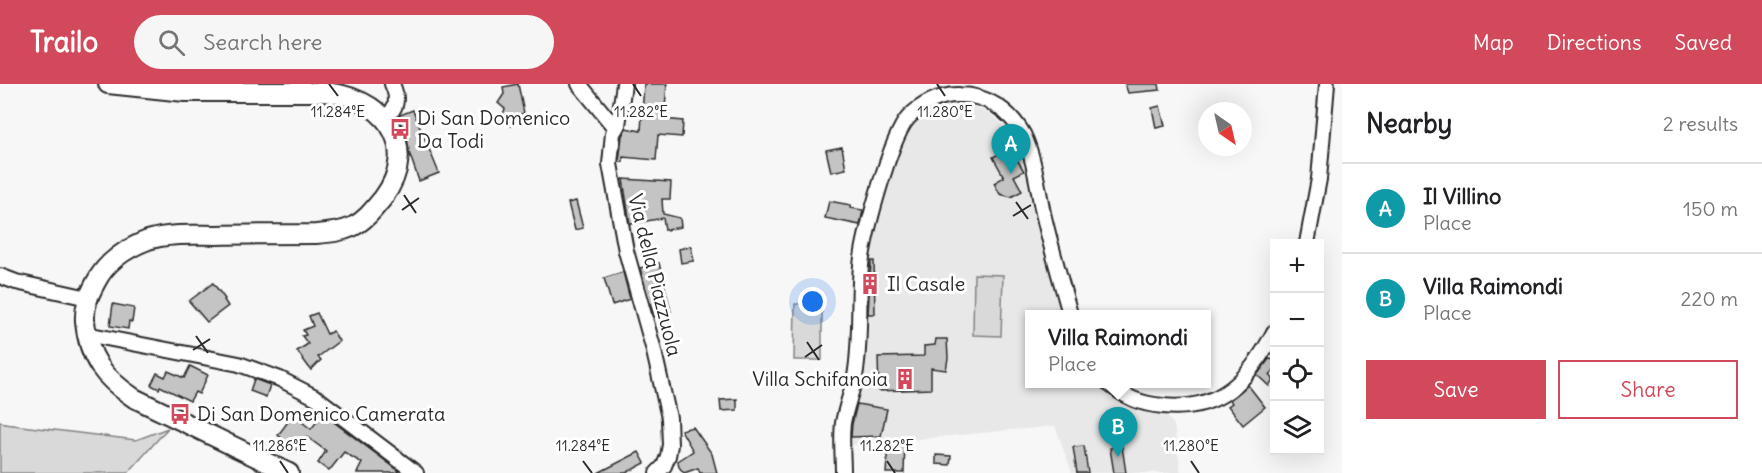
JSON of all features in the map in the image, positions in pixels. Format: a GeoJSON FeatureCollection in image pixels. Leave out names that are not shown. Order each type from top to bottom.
{"type":"FeatureCollection","features":[{"type":"Feature","properties":{"kind":"main road"},"geometry":{"type":"LineString","coordinates":[[108,84],[185,92],[343,93],[365,103],[384,119],[393,132],[397,144],[398,161],[393,183],[368,216],[354,226],[337,232],[184,235],[150,240],[128,249],[110,263],[99,277],[88,298],[85,316],[86,334],[93,357],[104,374],[125,393],[289,473]]}},
{"type":"Feature","properties":{"kind":"street"},"geometry":{"type":"LineString","coordinates":[[384,119],[392,112],[397,102],[392,84]]}},
{"type":"Feature","properties":{"kind":"street"},"geometry":{"type":"LineString","coordinates":[[579,84],[611,123],[618,124]]}},
{"type":"Feature","properties":{"kind":"street","name":"Via della Piazzuola"},"geometry":{"type":"LineString","coordinates":[[624,84],[618,124],[613,133],[610,164],[626,251],[653,347],[669,418],[668,456],[664,466],[657,473]]}},
{"type":"Feature","properties":{"kind":"street"},"geometry":{"type":"LineString","coordinates":[[1308,239],[1319,179],[1327,84]]}},
{"type":"Feature","properties":{"kind":"street"},"geometry":{"type":"LineString","coordinates":[[843,473],[843,424],[856,371],[861,263],[888,160],[904,124],[917,110],[945,96],[969,95],[996,105],[1013,120],[1023,134],[1029,151],[1069,310]]}},
{"type":"Feature","properties":{"kind":"street"},"geometry":{"type":"LineString","coordinates":[[0,276],[16,282],[88,298]]}},
{"type":"Feature","properties":{"kind":"street"},"geometry":{"type":"LineString","coordinates":[[86,334],[239,364],[280,379],[316,398],[416,473]]}},
{"type":"Feature","properties":{"kind":"street"},"geometry":{"type":"LineString","coordinates":[[1114,388],[1145,404],[1177,408],[1199,405],[1226,394],[1240,382],[1270,341]]}},
{"type":"Feature","properties":{"kind":"shaded area"},"geometry":{"type":"Polygon","coordinates":[[[945,103],[965,103],[989,113],[1012,136],[1029,178],[1066,310],[1025,310],[1025,388],[1105,388],[1115,397],[1133,406],[1162,410],[1174,425],[1181,473],[1072,473],[1055,426],[846,446],[846,437],[862,374],[866,314],[865,262],[870,239],[900,149],[912,126],[929,108],[945,103]]]}},
{"type":"Feature","properties":{"kind":"shaded area"},"geometry":{"type":"Polygon","coordinates":[[[974,274],[1003,275],[1001,336],[973,335],[974,274]]]}},
{"type":"Feature","properties":{"kind":"shaded area"},"geometry":{"type":"Polygon","coordinates":[[[795,304],[822,304],[822,360],[794,360],[795,304]]]}},
{"type":"Feature","properties":{"kind":"shaded area"},"geometry":{"type":"Polygon","coordinates":[[[0,421],[5,424],[136,440],[168,428],[128,473],[0,473],[0,421]]]}},
{"type":"Feature","properties":{"kind":"building"},"geometry":{"type":"Polygon","coordinates":[[[518,84],[524,113],[516,116],[511,126],[502,116],[505,109],[498,103],[504,94],[503,87],[518,84]]]}},
{"type":"Feature","properties":{"kind":"building"},"geometry":{"type":"Polygon","coordinates":[[[644,84],[667,84],[664,119],[683,121],[682,137],[658,135],[656,160],[623,157],[623,162],[619,162],[622,136],[626,128],[641,131],[644,84]]]}},
{"type":"Feature","properties":{"kind":"building"},"geometry":{"type":"Polygon","coordinates":[[[1125,84],[1159,84],[1160,90],[1128,93],[1125,84]]]}},
{"type":"Feature","properties":{"kind":"building"},"geometry":{"type":"Polygon","coordinates":[[[1160,106],[1165,126],[1156,128],[1152,108],[1160,106]]]}},
{"type":"Feature","properties":{"kind":"building"},"geometry":{"type":"Polygon","coordinates":[[[413,110],[439,173],[419,181],[409,152],[407,137],[398,118],[413,110]]]}},
{"type":"Feature","properties":{"kind":"building"},"geometry":{"type":"Polygon","coordinates":[[[842,147],[846,169],[831,172],[826,150],[842,147]]]}},
{"type":"Feature","properties":{"kind":"building"},"geometry":{"type":"Polygon","coordinates":[[[1010,148],[1024,171],[1014,176],[1022,191],[1011,197],[1000,194],[994,183],[1004,177],[993,157],[1010,148]]]}},
{"type":"Feature","properties":{"kind":"building"},"geometry":{"type":"Polygon","coordinates":[[[623,179],[671,182],[670,199],[662,199],[663,214],[680,218],[681,227],[665,230],[663,218],[630,224],[623,179]]]}},
{"type":"Feature","properties":{"kind":"building"},"geometry":{"type":"Polygon","coordinates":[[[576,201],[583,228],[575,230],[568,203],[576,201]]]}},
{"type":"Feature","properties":{"kind":"building"},"geometry":{"type":"Polygon","coordinates":[[[829,201],[863,210],[860,225],[825,218],[829,201]]]}},
{"type":"Feature","properties":{"kind":"building"},"geometry":{"type":"Polygon","coordinates":[[[691,246],[694,261],[681,263],[679,249],[691,246]]]}},
{"type":"Feature","properties":{"kind":"building"},"geometry":{"type":"Polygon","coordinates":[[[871,261],[874,261],[875,314],[868,314],[871,261]]]}},
{"type":"Feature","properties":{"kind":"building"},"geometry":{"type":"Polygon","coordinates":[[[659,263],[671,312],[654,317],[640,268],[659,263]]]}},
{"type":"Feature","properties":{"kind":"building"},"geometry":{"type":"Polygon","coordinates":[[[623,272],[630,299],[612,305],[604,278],[623,272]]]}},
{"type":"Feature","properties":{"kind":"building"},"geometry":{"type":"Polygon","coordinates":[[[213,283],[228,306],[207,322],[189,301],[213,283]]]}},
{"type":"Feature","properties":{"kind":"building"},"geometry":{"type":"Polygon","coordinates":[[[113,304],[134,308],[132,322],[129,321],[128,329],[110,326],[113,304]]]}},
{"type":"Feature","properties":{"kind":"building"},"geometry":{"type":"Polygon","coordinates":[[[317,313],[327,334],[333,331],[339,341],[318,357],[321,360],[311,370],[297,351],[308,344],[302,336],[306,335],[303,330],[313,326],[309,316],[317,313]]]}},
{"type":"Feature","properties":{"kind":"building","name":"Villa Schifanoia"},"geometry":{"type":"Polygon","coordinates":[[[936,339],[947,339],[948,358],[946,370],[931,368],[931,389],[879,391],[878,357],[924,356],[924,346],[935,345],[936,339]]]}},
{"type":"Feature","properties":{"kind":"building"},"geometry":{"type":"Polygon","coordinates":[[[1269,359],[1270,359],[1269,386],[1257,375],[1269,359]]]}},
{"type":"Feature","properties":{"kind":"building"},"geometry":{"type":"Polygon","coordinates":[[[190,366],[208,375],[199,394],[195,392],[190,401],[160,386],[159,389],[151,385],[157,373],[165,377],[168,371],[184,378],[190,366]]]}},
{"type":"Feature","properties":{"kind":"building"},"geometry":{"type":"Polygon","coordinates":[[[254,379],[270,385],[266,397],[250,391],[254,379]]]}},
{"type":"Feature","properties":{"kind":"building"},"geometry":{"type":"Polygon","coordinates":[[[1248,385],[1265,407],[1243,425],[1228,406],[1232,403],[1230,400],[1248,385]]]}},
{"type":"Feature","properties":{"kind":"building"},"geometry":{"type":"Polygon","coordinates":[[[737,399],[737,410],[721,411],[720,400],[737,399]]]}},
{"type":"Feature","properties":{"kind":"building"},"geometry":{"type":"Polygon","coordinates":[[[857,404],[887,409],[881,436],[851,437],[857,404]]]}},
{"type":"Feature","properties":{"kind":"building"},"geometry":{"type":"Polygon","coordinates":[[[323,414],[399,471],[397,473],[357,473],[362,463],[344,452],[329,471],[318,463],[326,451],[307,437],[297,450],[278,435],[293,415],[311,429],[323,414]]]}},
{"type":"Feature","properties":{"kind":"building"},"geometry":{"type":"Polygon","coordinates":[[[693,427],[712,454],[717,473],[700,473],[698,468],[684,473],[679,467],[678,461],[693,451],[681,430],[693,427]]]}},
{"type":"Feature","properties":{"kind":"building"},"geometry":{"type":"Polygon","coordinates":[[[905,441],[904,473],[886,473],[888,444],[905,441]]]}},
{"type":"Feature","properties":{"kind":"building"},"geometry":{"type":"Polygon","coordinates":[[[1084,446],[1088,473],[1077,473],[1073,447],[1084,446]]]}},
{"type":"Feature","properties":{"kind":"building"},"geometry":{"type":"Polygon","coordinates":[[[1122,446],[1126,473],[1114,473],[1110,448],[1122,446]]]}},
{"type":"Feature","properties":{"kind":"building"},"geometry":{"type":"Polygon","coordinates":[[[639,452],[645,463],[626,473],[598,473],[639,452]]]}},
{"type":"Feature","properties":{"kind":"building"},"geometry":{"type":"Polygon","coordinates":[[[936,455],[951,456],[950,465],[936,464],[936,455]]]}},
{"type":"Feature","properties":{"kind":"place","name":"Di San Domenico Da Todi"},"geometry":{"type":"Point","coordinates":[400,129]}},
{"type":"Feature","properties":{"kind":"place","name":"Il Villino"},"geometry":{"type":"Point","coordinates":[1011,174]}},
{"type":"Feature","properties":{"kind":"place","name":"Il Casale"},"geometry":{"type":"Point","coordinates":[870,284]}},
{"type":"Feature","properties":{"kind":"place","name":"Villa Schifanoia"},"geometry":{"type":"Point","coordinates":[905,379]}},
{"type":"Feature","properties":{"kind":"place","name":"Di San Domenico Camerata"},"geometry":{"type":"Point","coordinates":[180,414]}},
{"type":"Feature","properties":{"kind":"place","name":"Villa Raimondi"},"geometry":{"type":"Point","coordinates":[1118,457]}}]}
